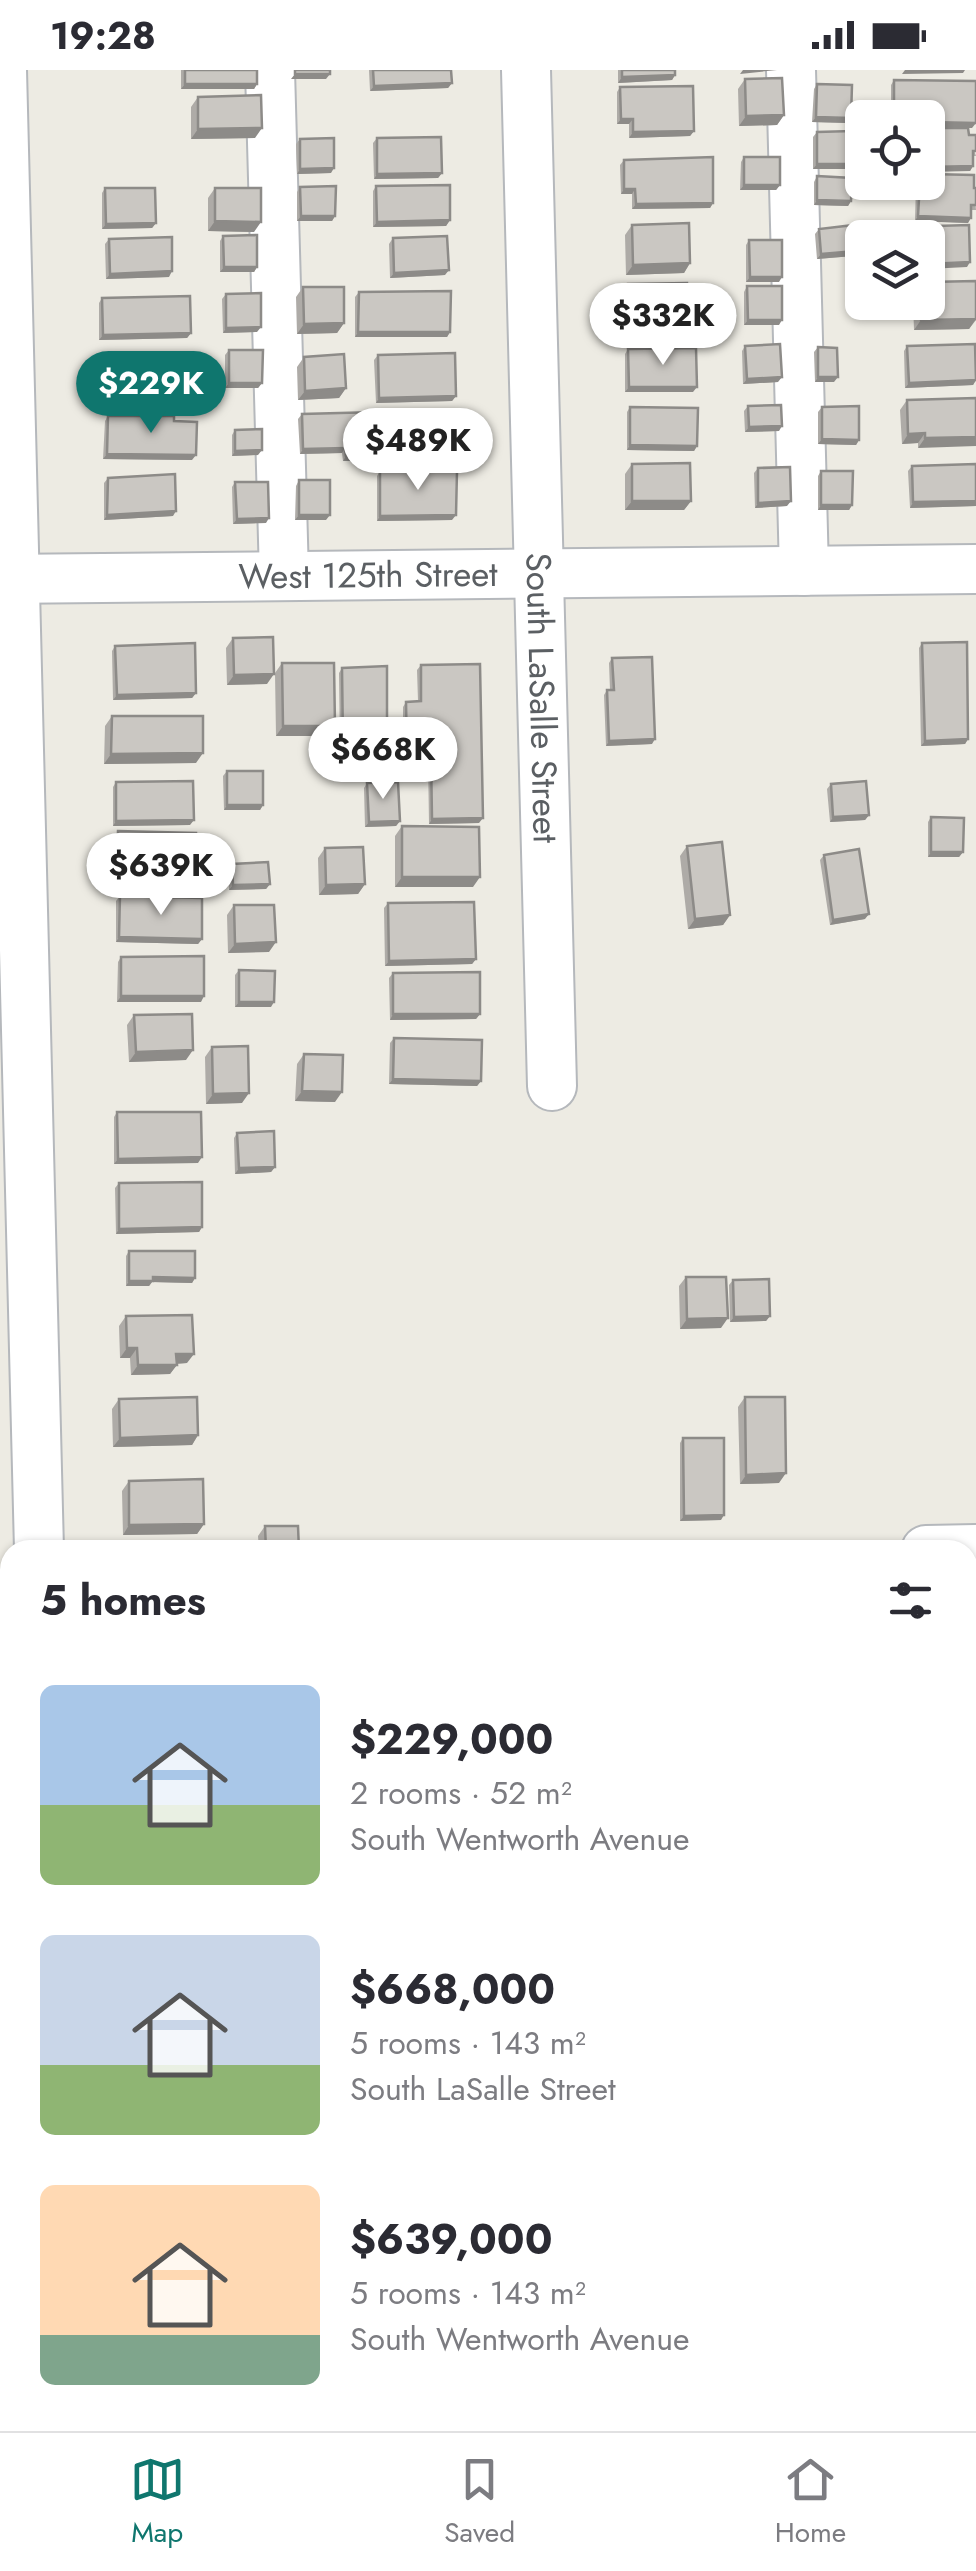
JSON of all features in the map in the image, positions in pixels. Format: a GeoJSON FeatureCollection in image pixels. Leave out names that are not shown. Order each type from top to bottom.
{"type":"FeatureCollection","features":[{"type":"Feature","properties":{"kind":"street"},"geometry":{"type":"LineString","coordinates":[[2,70],[7,579],[39,1540]]}},
{"type":"Feature","properties":{"kind":"street"},"geometry":{"type":"LineString","coordinates":[[270,70],[284,576]]}},
{"type":"Feature","properties":{"kind":"street","name":"South LaSalle Street"},"geometry":{"type":"LineString","coordinates":[[526,70],[552,1086]]}},
{"type":"Feature","properties":{"kind":"street"},"geometry":{"type":"LineString","coordinates":[[792,70],[804,571]]}},
{"type":"Feature","properties":{"kind":"street","name":"West 125th Street"},"geometry":{"type":"LineString","coordinates":[[7,579],[976,569]]}},
{"type":"Feature","properties":{"kind":"building"},"geometry":{"type":"Polygon","coordinates":[[[185,70],[257,70],[257,84],[185,84],[185,70]]]}},
{"type":"Feature","properties":{"kind":"building"},"geometry":{"type":"Polygon","coordinates":[[[295,70],[330,70],[330,74],[295,74],[295,70]]]}},
{"type":"Feature","properties":{"kind":"building"},"geometry":{"type":"Polygon","coordinates":[[[373,70],[451,70],[452,83],[374,86],[373,70]]]}},
{"type":"Feature","properties":{"kind":"building"},"geometry":{"type":"Polygon","coordinates":[[[622,70],[675,70],[675,75],[622,77],[622,70]]]}},
{"type":"Feature","properties":{"kind":"building"},"geometry":{"type":"Polygon","coordinates":[[[782,78],[784,115],[746,116],[745,79],[782,78]]]}},
{"type":"Feature","properties":{"kind":"building"},"geometry":{"type":"Polygon","coordinates":[[[894,80],[976,81],[976,123],[945,122],[945,100],[894,100],[894,80]]]}},
{"type":"Feature","properties":{"kind":"building"},"geometry":{"type":"Polygon","coordinates":[[[817,84],[852,85],[852,100],[845,100],[845,118],[816,117],[817,84]]]}},
{"type":"Feature","properties":{"kind":"building"},"geometry":{"type":"Polygon","coordinates":[[[693,86],[694,131],[633,132],[633,119],[621,119],[620,87],[693,86]]]}},
{"type":"Feature","properties":{"kind":"building"},"geometry":{"type":"Polygon","coordinates":[[[261,95],[262,128],[198,129],[198,97],[261,95]]]}},
{"type":"Feature","properties":{"kind":"building"},"geometry":{"type":"Polygon","coordinates":[[[945,128],[968,128],[969,135],[976,135],[973,166],[945,167],[945,128]]]}},
{"type":"Feature","properties":{"kind":"building"},"geometry":{"type":"Polygon","coordinates":[[[845,131],[845,164],[817,164],[817,132],[845,131]]]}},
{"type":"Feature","properties":{"kind":"building"},"geometry":{"type":"Polygon","coordinates":[[[441,137],[442,173],[377,174],[377,138],[441,137]]]}},
{"type":"Feature","properties":{"kind":"building"},"geometry":{"type":"Polygon","coordinates":[[[334,138],[334,168],[300,169],[300,139],[334,138]]]}},
{"type":"Feature","properties":{"kind":"building"},"geometry":{"type":"Polygon","coordinates":[[[713,157],[713,203],[636,204],[635,189],[624,189],[624,160],[713,157]]]}},
{"type":"Feature","properties":{"kind":"building"},"geometry":{"type":"Polygon","coordinates":[[[744,157],[780,157],[780,185],[744,185],[744,157]]]}},
{"type":"Feature","properties":{"kind":"building"},"geometry":{"type":"Polygon","coordinates":[[[945,174],[974,175],[976,205],[971,205],[971,218],[918,216],[919,200],[945,200],[945,174]]]}},
{"type":"Feature","properties":{"kind":"building"},"geometry":{"type":"Polygon","coordinates":[[[817,176],[845,178],[845,200],[851,201],[817,200],[817,176]]]}},
{"type":"Feature","properties":{"kind":"building"},"geometry":{"type":"Polygon","coordinates":[[[450,185],[450,220],[377,222],[376,186],[450,185]]]}},
{"type":"Feature","properties":{"kind":"building"},"geometry":{"type":"Polygon","coordinates":[[[336,186],[335,216],[301,216],[300,187],[336,186]]]}},
{"type":"Feature","properties":{"kind":"building"},"geometry":{"type":"Polygon","coordinates":[[[105,188],[155,188],[156,223],[106,224],[105,188]]]}},
{"type":"Feature","properties":{"kind":"building"},"geometry":{"type":"Polygon","coordinates":[[[215,188],[261,188],[261,222],[215,221],[215,188]]]}},
{"type":"Feature","properties":{"kind":"building"},"geometry":{"type":"Polygon","coordinates":[[[689,223],[690,263],[633,265],[632,225],[689,223]]]}},
{"type":"Feature","properties":{"kind":"building"},"geometry":{"type":"Polygon","coordinates":[[[969,225],[970,262],[945,263],[945,226],[969,225]]]}},
{"type":"Feature","properties":{"kind":"building"},"geometry":{"type":"Polygon","coordinates":[[[845,226],[845,252],[821,254],[819,229],[845,226]]]}},
{"type":"Feature","properties":{"kind":"building"},"geometry":{"type":"Polygon","coordinates":[[[257,235],[257,267],[224,267],[223,236],[257,235]]]}},
{"type":"Feature","properties":{"kind":"building"},"geometry":{"type":"Polygon","coordinates":[[[447,236],[449,270],[394,273],[393,238],[447,236]]]}},
{"type":"Feature","properties":{"kind":"building"},"geometry":{"type":"Polygon","coordinates":[[[172,237],[172,271],[110,274],[109,239],[172,237]]]}},
{"type":"Feature","properties":{"kind":"building"},"geometry":{"type":"Polygon","coordinates":[[[749,240],[782,240],[782,277],[750,277],[749,240]]]}},
{"type":"Feature","properties":{"kind":"building"},"geometry":{"type":"Polygon","coordinates":[[[976,281],[976,319],[945,320],[945,282],[976,281]]]}},
{"type":"Feature","properties":{"kind":"building"},"geometry":{"type":"Polygon","coordinates":[[[687,283],[688,322],[630,323],[628,284],[687,283]]]}},
{"type":"Feature","properties":{"kind":"building"},"geometry":{"type":"Polygon","coordinates":[[[747,286],[782,286],[782,320],[748,320],[747,286]]]}},
{"type":"Feature","properties":{"kind":"building"},"geometry":{"type":"Polygon","coordinates":[[[303,287],[344,287],[344,323],[304,324],[303,287]]]}},
{"type":"Feature","properties":{"kind":"building"},"geometry":{"type":"Polygon","coordinates":[[[451,291],[450,332],[358,332],[359,292],[451,291]]]}},
{"type":"Feature","properties":{"kind":"building"},"geometry":{"type":"Polygon","coordinates":[[[261,293],[261,327],[226,328],[226,294],[261,293]]]}},
{"type":"Feature","properties":{"kind":"building"},"geometry":{"type":"Polygon","coordinates":[[[190,296],[191,333],[103,335],[102,298],[190,296]]]}},
{"type":"Feature","properties":{"kind":"building"},"geometry":{"type":"Polygon","coordinates":[[[780,344],[782,377],[747,379],[745,346],[780,344]]]}},
{"type":"Feature","properties":{"kind":"building"},"geometry":{"type":"Polygon","coordinates":[[[975,344],[976,380],[909,383],[907,346],[975,344]]]}},
{"type":"Feature","properties":{"kind":"building"},"geometry":{"type":"Polygon","coordinates":[[[818,347],[837,348],[838,377],[818,377],[818,347]]]}},
{"type":"Feature","properties":{"kind":"building"},"geometry":{"type":"Polygon","coordinates":[[[696,348],[697,387],[629,387],[628,349],[696,348]]]}},
{"type":"Feature","properties":{"kind":"building"},"geometry":{"type":"Polygon","coordinates":[[[229,350],[263,350],[262,383],[229,383],[229,350]]]}},
{"type":"Feature","properties":{"kind":"building"},"geometry":{"type":"Polygon","coordinates":[[[455,353],[456,396],[379,398],[378,355],[455,353]]]}},
{"type":"Feature","properties":{"kind":"building"},"geometry":{"type":"Polygon","coordinates":[[[344,354],[346,388],[305,391],[304,357],[344,354]]]}},
{"type":"Feature","properties":{"kind":"building"},"geometry":{"type":"Polygon","coordinates":[[[186,355],[187,391],[103,394],[103,358],[186,355]]]}},
{"type":"Feature","properties":{"kind":"building"},"geometry":{"type":"Polygon","coordinates":[[[976,398],[976,437],[925,438],[925,433],[908,434],[907,400],[976,398]]]}},
{"type":"Feature","properties":{"kind":"building"},"geometry":{"type":"Polygon","coordinates":[[[781,405],[782,426],[749,427],[748,406],[781,405]]]}},
{"type":"Feature","properties":{"kind":"building"},"geometry":{"type":"Polygon","coordinates":[[[859,406],[859,440],[822,439],[822,407],[859,406]]]}},
{"type":"Feature","properties":{"kind":"building"},"geometry":{"type":"Polygon","coordinates":[[[630,407],[698,408],[697,446],[630,445],[630,407]]]}},
{"type":"Feature","properties":{"kind":"building"},"geometry":{"type":"Polygon","coordinates":[[[455,410],[456,453],[346,456],[345,448],[303,449],[302,414],[455,410]]]}},
{"type":"Feature","properties":{"kind":"building"},"geometry":{"type":"Polygon","coordinates":[[[108,416],[174,416],[174,421],[197,422],[196,455],[107,454],[108,416]]]}},
{"type":"Feature","properties":{"kind":"building"},"geometry":{"type":"Polygon","coordinates":[[[262,429],[262,450],[235,451],[235,430],[262,429]]]}},
{"type":"Feature","properties":{"kind":"building"},"geometry":{"type":"Polygon","coordinates":[[[690,463],[691,501],[632,501],[632,464],[690,463]]]}},
{"type":"Feature","properties":{"kind":"building"},"geometry":{"type":"Polygon","coordinates":[[[976,464],[976,501],[913,502],[912,466],[976,464]]]}},
{"type":"Feature","properties":{"kind":"building"},"geometry":{"type":"Polygon","coordinates":[[[790,467],[791,501],[758,503],[758,468],[790,467]]]}},
{"type":"Feature","properties":{"kind":"building"},"geometry":{"type":"Polygon","coordinates":[[[380,471],[457,471],[456,515],[380,516],[380,471]]]}},
{"type":"Feature","properties":{"kind":"building"},"geometry":{"type":"Polygon","coordinates":[[[821,471],[853,471],[852,505],[821,505],[821,471]]]}},
{"type":"Feature","properties":{"kind":"building"},"geometry":{"type":"Polygon","coordinates":[[[175,474],[176,511],[107,515],[108,478],[175,474]]]}},
{"type":"Feature","properties":{"kind":"building"},"geometry":{"type":"Polygon","coordinates":[[[299,480],[330,480],[330,515],[299,515],[299,480]]]}},
{"type":"Feature","properties":{"kind":"building"},"geometry":{"type":"Polygon","coordinates":[[[235,482],[268,482],[269,518],[237,519],[235,482]]]}},
{"type":"Feature","properties":{"kind":"building"},"geometry":{"type":"Polygon","coordinates":[[[273,637],[274,674],[234,675],[233,638],[273,637]]]}},
{"type":"Feature","properties":{"kind":"building"},"geometry":{"type":"Polygon","coordinates":[[[967,642],[968,739],[925,741],[922,643],[967,642]]]}},
{"type":"Feature","properties":{"kind":"building"},"geometry":{"type":"Polygon","coordinates":[[[195,643],[196,693],[117,695],[115,646],[195,643]]]}},
{"type":"Feature","properties":{"kind":"building"},"geometry":{"type":"Polygon","coordinates":[[[652,657],[655,739],[609,741],[607,690],[614,690],[612,658],[652,657]]]}},
{"type":"Feature","properties":{"kind":"building"},"geometry":{"type":"Polygon","coordinates":[[[282,663],[334,663],[335,726],[283,726],[282,663]]]}},
{"type":"Feature","properties":{"kind":"building"},"geometry":{"type":"Polygon","coordinates":[[[480,664],[483,818],[432,819],[431,754],[407,754],[406,702],[421,701],[421,665],[480,664]]]}},
{"type":"Feature","properties":{"kind":"building"},"geometry":{"type":"Polygon","coordinates":[[[387,666],[387,741],[343,741],[342,668],[387,666]]]}},
{"type":"Feature","properties":{"kind":"building"},"geometry":{"type":"Polygon","coordinates":[[[112,716],[203,716],[203,753],[111,754],[112,716]]]}},
{"type":"Feature","properties":{"kind":"building"},"geometry":{"type":"Polygon","coordinates":[[[227,771],[263,771],[263,805],[227,805],[227,771]]]}},
{"type":"Feature","properties":{"kind":"building"},"geometry":{"type":"Polygon","coordinates":[[[193,781],[194,820],[116,821],[116,782],[193,781]]]}},
{"type":"Feature","properties":{"kind":"building"},"geometry":{"type":"Polygon","coordinates":[[[866,781],[869,815],[833,817],[831,784],[866,781]]]}},
{"type":"Feature","properties":{"kind":"building"},"geometry":{"type":"Polygon","coordinates":[[[398,782],[400,821],[369,822],[367,783],[398,782]]]}},
{"type":"Feature","properties":{"kind":"building"},"geometry":{"type":"Polygon","coordinates":[[[931,817],[964,818],[963,852],[931,852],[931,817]]]}},
{"type":"Feature","properties":{"kind":"building"},"geometry":{"type":"Polygon","coordinates":[[[402,826],[479,827],[480,877],[402,877],[402,826]]]}},
{"type":"Feature","properties":{"kind":"building"},"geometry":{"type":"Polygon","coordinates":[[[118,831],[196,833],[194,884],[117,882],[118,831]]]}},
{"type":"Feature","properties":{"kind":"building"},"geometry":{"type":"Polygon","coordinates":[[[722,842],[730,915],[695,919],[687,846],[722,842]]]}},
{"type":"Feature","properties":{"kind":"building"},"geometry":{"type":"Polygon","coordinates":[[[363,847],[365,884],[326,885],[325,848],[363,847]]]}},
{"type":"Feature","properties":{"kind":"building"},"geometry":{"type":"Polygon","coordinates":[[[859,849],[869,914],[833,920],[824,855],[859,849]]]}},
{"type":"Feature","properties":{"kind":"building"},"geometry":{"type":"Polygon","coordinates":[[[268,862],[270,884],[233,885],[232,864],[268,862]]]}},
{"type":"Feature","properties":{"kind":"building"},"geometry":{"type":"Polygon","coordinates":[[[120,896],[202,898],[202,939],[119,937],[120,896]]]}},
{"type":"Feature","properties":{"kind":"building"},"geometry":{"type":"Polygon","coordinates":[[[474,902],[476,959],[389,961],[388,903],[474,902]]]}},
{"type":"Feature","properties":{"kind":"building"},"geometry":{"type":"Polygon","coordinates":[[[234,905],[274,905],[276,942],[235,944],[234,905]]]}},
{"type":"Feature","properties":{"kind":"building"},"geometry":{"type":"Polygon","coordinates":[[[204,956],[204,996],[121,996],[121,957],[204,956]]]}},
{"type":"Feature","properties":{"kind":"building"},"geometry":{"type":"Polygon","coordinates":[[[239,970],[275,971],[274,1002],[239,1002],[239,970]]]}},
{"type":"Feature","properties":{"kind":"building"},"geometry":{"type":"Polygon","coordinates":[[[480,972],[480,1014],[393,1014],[393,973],[480,972]]]}},
{"type":"Feature","properties":{"kind":"building"},"geometry":{"type":"Polygon","coordinates":[[[192,1014],[193,1050],[136,1052],[134,1015],[192,1014]]]}},
{"type":"Feature","properties":{"kind":"building"},"geometry":{"type":"Polygon","coordinates":[[[394,1038],[482,1040],[481,1081],[393,1079],[394,1038]]]}},
{"type":"Feature","properties":{"kind":"building"},"geometry":{"type":"Polygon","coordinates":[[[248,1046],[249,1093],[213,1094],[212,1047],[248,1046]]]}},
{"type":"Feature","properties":{"kind":"building"},"geometry":{"type":"Polygon","coordinates":[[[304,1054],[343,1055],[342,1092],[302,1091],[304,1054]]]}},
{"type":"Feature","properties":{"kind":"building"},"geometry":{"type":"Polygon","coordinates":[[[117,1112],[201,1112],[202,1157],[118,1159],[117,1112]]]}},
{"type":"Feature","properties":{"kind":"building"},"geometry":{"type":"Polygon","coordinates":[[[274,1131],[275,1167],[239,1168],[237,1133],[274,1131]]]}},
{"type":"Feature","properties":{"kind":"building"},"geometry":{"type":"Polygon","coordinates":[[[202,1182],[202,1227],[119,1229],[119,1183],[202,1182]]]}},
{"type":"Feature","properties":{"kind":"building"},"geometry":{"type":"Polygon","coordinates":[[[129,1251],[195,1251],[195,1278],[129,1281],[129,1251]]]}},
{"type":"Feature","properties":{"kind":"building"},"geometry":{"type":"Polygon","coordinates":[[[686,1277],[726,1277],[728,1318],[687,1319],[686,1277]]]}},
{"type":"Feature","properties":{"kind":"building"},"geometry":{"type":"Polygon","coordinates":[[[769,1279],[770,1316],[734,1317],[733,1280],[769,1279]]]}},
{"type":"Feature","properties":{"kind":"building"},"geometry":{"type":"Polygon","coordinates":[[[192,1315],[194,1354],[176,1354],[177,1365],[138,1365],[137,1348],[127,1348],[126,1316],[192,1315]]]}},
{"type":"Feature","properties":{"kind":"building"},"geometry":{"type":"Polygon","coordinates":[[[197,1397],[198,1435],[120,1438],[119,1399],[197,1397]]]}},
{"type":"Feature","properties":{"kind":"building"},"geometry":{"type":"Polygon","coordinates":[[[745,1397],[785,1397],[786,1473],[746,1475],[745,1397]]]}},
{"type":"Feature","properties":{"kind":"building"},"geometry":{"type":"Polygon","coordinates":[[[683,1438],[724,1438],[724,1515],[684,1516],[683,1438]]]}},
{"type":"Feature","properties":{"kind":"building"},"geometry":{"type":"Polygon","coordinates":[[[203,1479],[204,1524],[129,1525],[129,1481],[203,1479]]]}},
{"type":"Feature","properties":{"kind":"building"},"geometry":{"type":"Polygon","coordinates":[[[265,1526],[298,1526],[299,1540],[266,1540],[265,1526]]]}}]}
